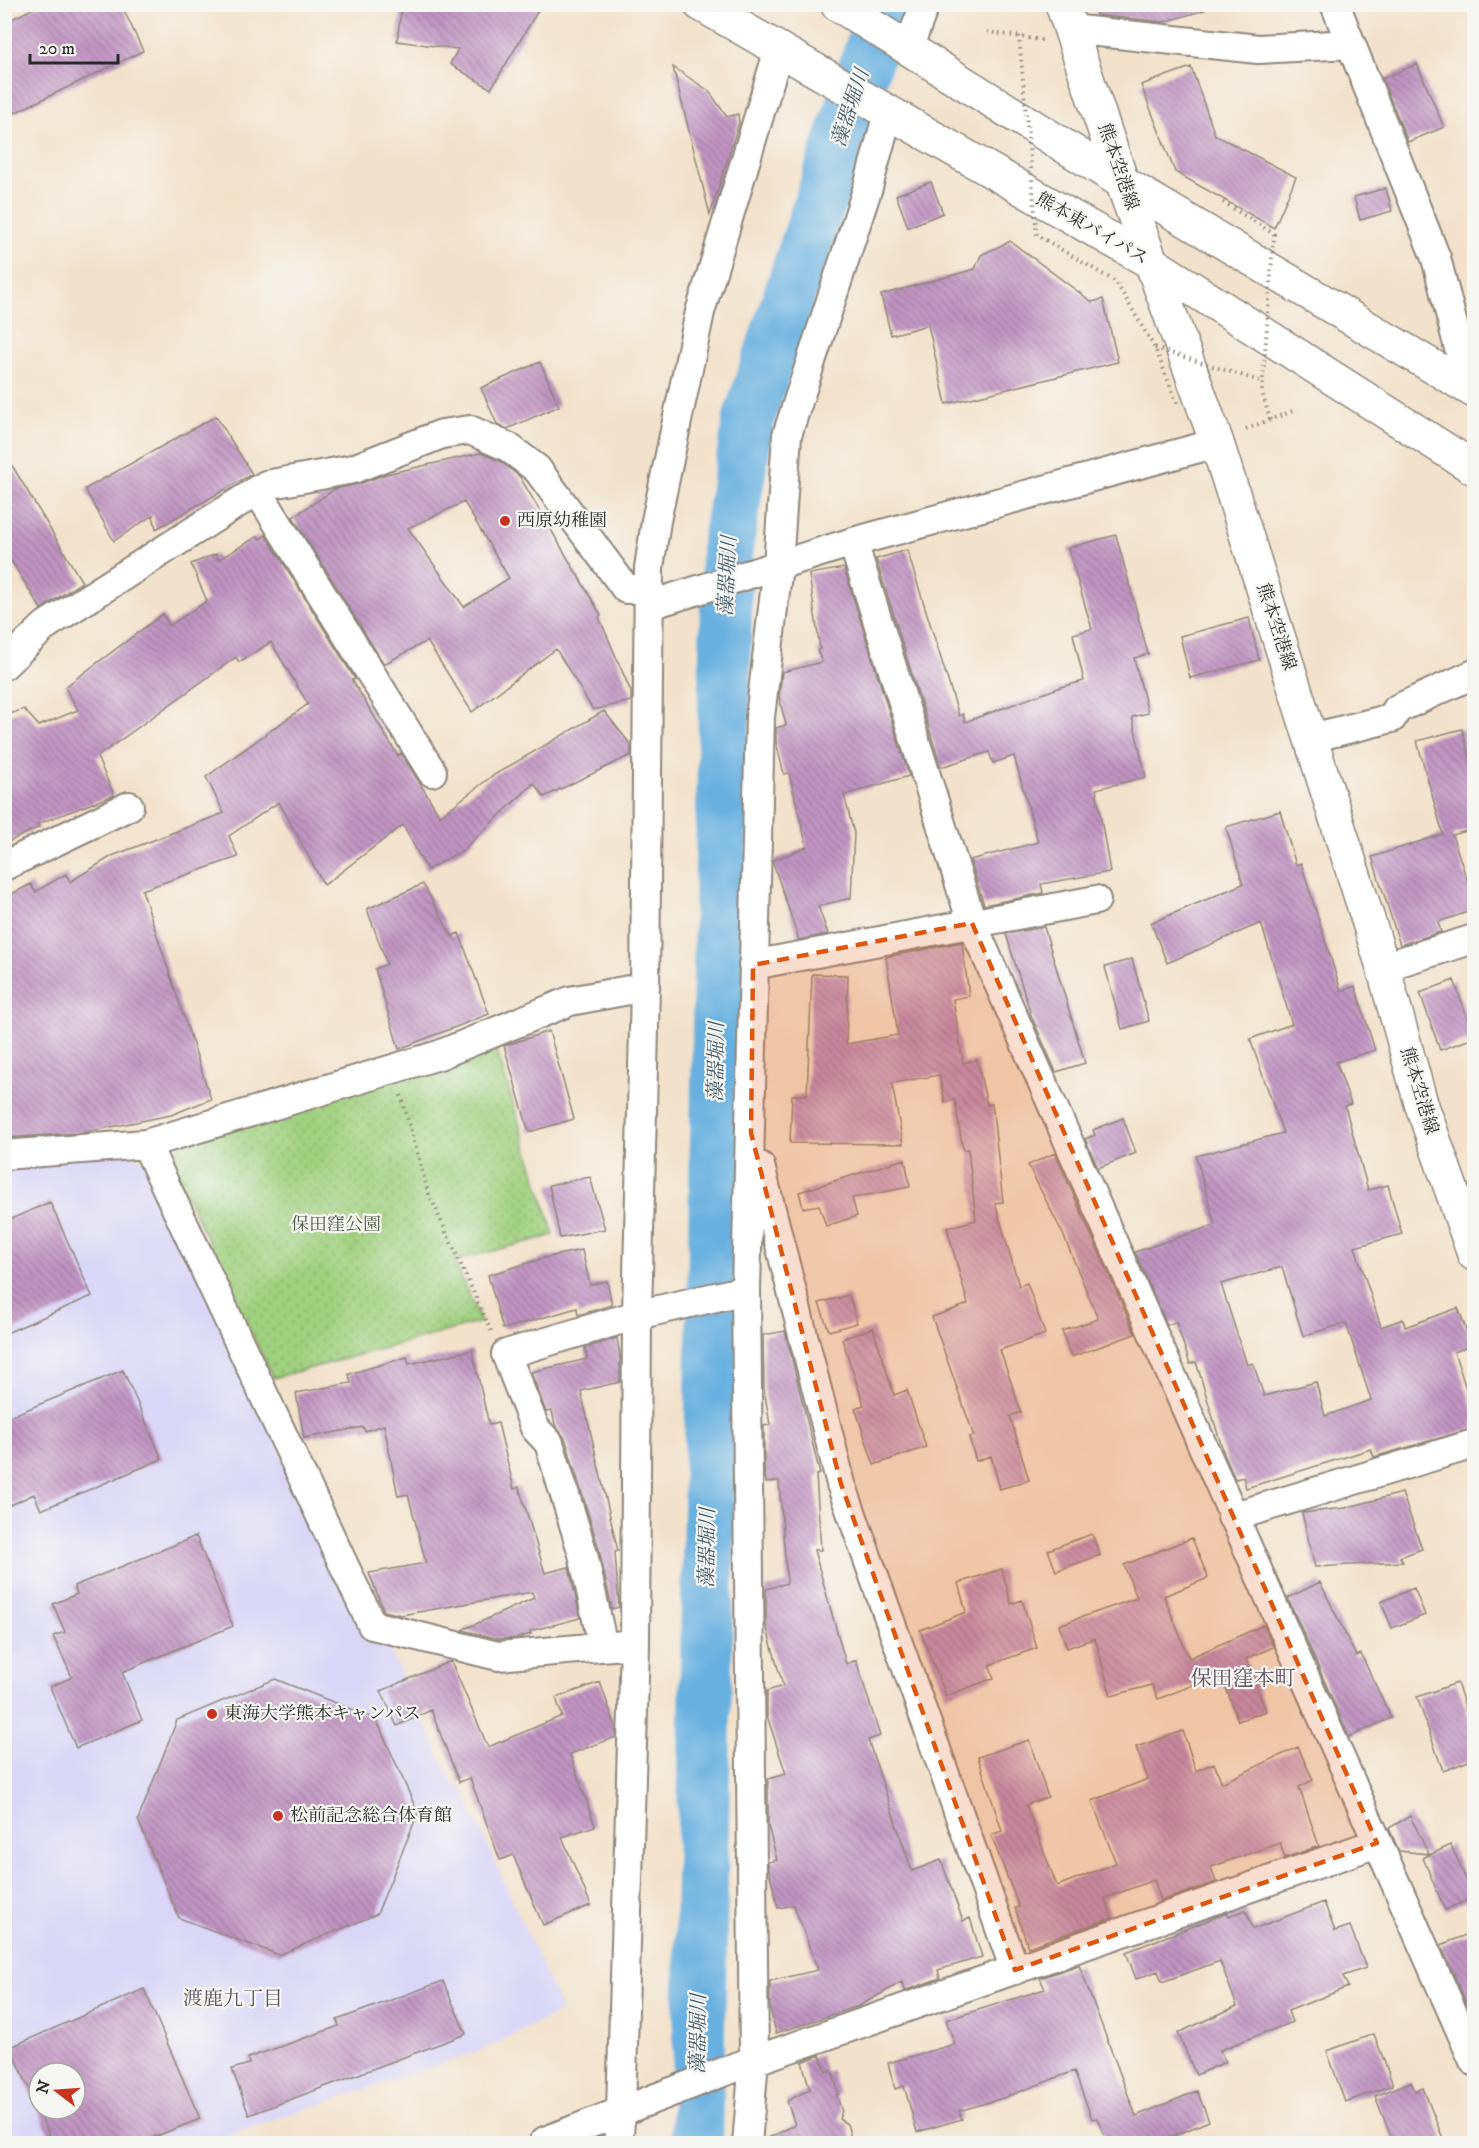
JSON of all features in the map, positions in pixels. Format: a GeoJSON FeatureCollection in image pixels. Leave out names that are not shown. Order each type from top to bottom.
{"type":"FeatureCollection","features":[{"type":"Feature","properties":{"kind":"main road","name":"熊本東バイパス"},"geometry":{"type":"LineString","coordinates":[[700,4],[1152,263],[1474,468]]}},
{"type":"Feature","properties":{"kind":"main road"},"geometry":{"type":"LineString","coordinates":[[837,4],[1122,182],[1472,389]]}},
{"type":"Feature","properties":{"kind":"main road","name":"熊本空港線"},"geometry":{"type":"LineString","coordinates":[[1058,24],[1122,182],[1217,443],[1383,967],[1421,1103],[1474,1254]]}},
{"type":"Feature","properties":{"kind":"street"},"geometry":{"type":"LineString","coordinates":[[908,49],[925,4]]}},
{"type":"Feature","properties":{"kind":"street"},"geometry":{"type":"LineString","coordinates":[[1335,4],[1436,258],[1472,389]]}},
{"type":"Feature","properties":{"kind":"street"},"geometry":{"type":"LineString","coordinates":[[1058,24],[1258,49],[1351,44]]}},
{"type":"Feature","properties":{"kind":"street"},"geometry":{"type":"LineString","coordinates":[[618,2144],[621,2111],[635,1644],[637,1315],[645,987],[649,568],[656,521],[700,312],[779,50]]}},
{"type":"Feature","properties":{"kind":"street"},"geometry":{"type":"LineString","coordinates":[[747,2144],[738,1292],[751,1133],[760,717],[769,569],[787,435],[868,187],[888,113]]}},
{"type":"Feature","properties":{"kind":"street"},"geometry":{"type":"LineString","coordinates":[[4,665],[46,625],[266,485],[353,469],[442,434],[470,430],[508,447],[537,469],[626,589],[650,597],[769,569],[852,542],[1217,443]]}},
{"type":"Feature","properties":{"kind":"street"},"geometry":{"type":"LineString","coordinates":[[257,490],[432,772]]}},
{"type":"Feature","properties":{"kind":"street"},"geometry":{"type":"LineString","coordinates":[[852,542],[972,923],[1232,1517],[1474,2061]]}},
{"type":"Feature","properties":{"kind":"street"},"geometry":{"type":"LineString","coordinates":[[1311,738],[1392,718],[1397,709],[1474,674]]}},
{"type":"Feature","properties":{"kind":"street"},"geometry":{"type":"LineString","coordinates":[[4,866],[129,806]]}},
{"type":"Feature","properties":{"kind":"street"},"geometry":{"type":"LineString","coordinates":[[753,965],[1096,900]]}},
{"type":"Feature","properties":{"kind":"street"},"geometry":{"type":"LineString","coordinates":[[1383,967],[1474,939]]}},
{"type":"Feature","properties":{"kind":"street"},"geometry":{"type":"LineString","coordinates":[[4,1155],[146,1144],[439,1055],[570,1001],[645,987]]}},
{"type":"Feature","properties":{"kind":"street"},"geometry":{"type":"LineString","coordinates":[[751,1133],[841,1484],[1015,1970]]}},
{"type":"Feature","properties":{"kind":"street"},"geometry":{"type":"LineString","coordinates":[[146,1144],[372,1625],[498,1656],[635,1644]]}},
{"type":"Feature","properties":{"kind":"street"},"geometry":{"type":"LineString","coordinates":[[603,1647],[583,1554],[549,1443],[535,1428],[506,1354],[637,1315],[738,1292]]}},
{"type":"Feature","properties":{"kind":"street"},"geometry":{"type":"LineString","coordinates":[[1232,1517],[1474,1444]]}},
{"type":"Feature","properties":{"kind":"street"},"geometry":{"type":"LineString","coordinates":[[545,2141],[745,2063],[1377,1844]]}},
{"type":"Feature","properties":{"kind":"path"},"geometry":{"type":"LineString","coordinates":[[987,32],[1019,36],[1058,24]]}},
{"type":"Feature","properties":{"kind":"path"},"geometry":{"type":"LineString","coordinates":[[1019,36],[1037,236],[1116,282],[1155,348],[1177,402]]}},
{"type":"Feature","properties":{"kind":"path"},"geometry":{"type":"LineString","coordinates":[[1223,202],[1274,234],[1262,391],[1270,420]]}},
{"type":"Feature","properties":{"kind":"path"},"geometry":{"type":"LineString","coordinates":[[1155,348],[1263,382]]}},
{"type":"Feature","properties":{"kind":"path"},"geometry":{"type":"LineString","coordinates":[[1246,429],[1295,410]]}},
{"type":"Feature","properties":{"kind":"path"},"geometry":{"type":"LineString","coordinates":[[394,1067],[428,1192],[495,1342],[506,1354]]}},
{"type":"Feature","properties":{"kind":"highlighted area"},"geometry":{"type":"Polygon","coordinates":[[[972,923],[1377,1843],[1015,1970],[841,1484],[751,1133],[753,965],[972,923]]]}},
{"type":"Feature","properties":{"kind":"shaded area","name":"東海大学熊本キャンパス"},"geometry":{"type":"Polygon","coordinates":[[[128,1153],[151,1165],[362,1634],[386,1642],[455,1787],[461,1786],[562,2011],[480,2051],[204,2143],[5,2144],[5,1162],[128,1153]]]}},
{"type":"Feature","properties":{"kind":"green space","name":"保田窪公園"},"geometry":{"type":"Polygon","coordinates":[[[494,1042],[554,1235],[454,1261],[481,1322],[273,1378],[172,1165],[180,1145],[494,1042]]]}},
{"type":"Feature","properties":{"kind":"building"},"geometry":{"type":"Polygon","coordinates":[[[42,4],[121,4],[143,51],[4,118],[4,23],[42,4]]]}},
{"type":"Feature","properties":{"kind":"building"},"geometry":{"type":"Polygon","coordinates":[[[402,4],[464,11],[468,4],[542,4],[491,89],[450,64],[458,49],[397,41],[402,4]]]}},
{"type":"Feature","properties":{"kind":"building"},"geometry":{"type":"Polygon","coordinates":[[[1094,4],[1204,4],[1205,10],[1164,22],[1096,15],[1094,4]]]}},
{"type":"Feature","properties":{"kind":"building"},"geometry":{"type":"Polygon","coordinates":[[[1417,64],[1444,127],[1408,142],[1382,79],[1417,64]]]}},
{"type":"Feature","properties":{"kind":"building"},"geometry":{"type":"Polygon","coordinates":[[[673,67],[709,91],[727,117],[738,114],[739,123],[710,215],[673,67]]]}},
{"type":"Feature","properties":{"kind":"building"},"geometry":{"type":"Polygon","coordinates":[[[1191,67],[1215,135],[1296,177],[1274,228],[1175,172],[1141,85],[1191,67]]]}},
{"type":"Feature","properties":{"kind":"building"},"geometry":{"type":"Polygon","coordinates":[[[931,182],[943,213],[908,227],[896,195],[931,182]]]}},
{"type":"Feature","properties":{"kind":"building"},"geometry":{"type":"Polygon","coordinates":[[[1386,188],[1392,211],[1360,220],[1354,197],[1386,188]]]}},
{"type":"Feature","properties":{"kind":"building"},"geometry":{"type":"Polygon","coordinates":[[[1010,241],[1092,302],[1103,299],[1118,362],[946,404],[928,325],[891,335],[881,295],[975,269],[981,255],[1010,241]]]}},
{"type":"Feature","properties":{"kind":"building"},"geometry":{"type":"Polygon","coordinates":[[[540,362],[559,406],[507,429],[497,424],[481,388],[540,362]]]}},
{"type":"Feature","properties":{"kind":"building"},"geometry":{"type":"Polygon","coordinates":[[[216,416],[252,474],[156,529],[153,515],[114,541],[85,489],[216,416]]]}},
{"type":"Feature","properties":{"kind":"building"},"geometry":{"type":"Polygon","coordinates":[[[4,452],[82,582],[41,609],[4,549],[4,452]]]}},
{"type":"Feature","properties":{"kind":"building"},"geometry":{"type":"Polygon","coordinates":[[[481,453],[500,461],[520,477],[601,615],[599,617],[631,692],[631,701],[593,710],[556,649],[472,712],[427,641],[384,664],[293,517],[335,489],[359,484],[386,474],[481,453]],[[464,502],[408,528],[464,607],[509,578],[464,502]]]}},
{"type":"Feature","properties":{"kind":"building"},"geometry":{"type":"Polygon","coordinates":[[[266,535],[355,679],[352,680],[398,756],[401,753],[440,816],[492,776],[604,711],[631,745],[631,755],[544,797],[534,783],[463,850],[427,870],[403,825],[324,885],[279,802],[229,836],[238,857],[142,890],[211,1099],[171,1115],[81,1133],[4,1138],[4,898],[31,884],[35,892],[66,874],[70,882],[112,856],[224,813],[206,777],[308,704],[271,642],[239,662],[236,657],[97,757],[114,795],[37,824],[39,827],[4,844],[4,716],[24,709],[39,726],[78,710],[65,687],[163,614],[169,626],[207,601],[191,564],[216,554],[218,560],[258,536],[260,539],[266,535]]]}},
{"type":"Feature","properties":{"kind":"building"},"geometry":{"type":"Polygon","coordinates":[[[1116,535],[1148,654],[1134,658],[1148,713],[1132,717],[1146,777],[1096,789],[1110,872],[1041,884],[1043,893],[984,905],[970,860],[1038,842],[1014,756],[993,763],[989,752],[941,767],[876,559],[907,550],[959,716],[963,714],[965,722],[1061,687],[1084,681],[1073,634],[1092,629],[1068,548],[1116,535]]]}},
{"type":"Feature","properties":{"kind":"building"},"geometry":{"type":"Polygon","coordinates":[[[844,568],[909,776],[844,795],[854,833],[851,898],[818,906],[828,934],[799,940],[773,863],[773,860],[807,847],[789,773],[784,774],[776,742],[776,728],[786,725],[779,697],[782,672],[822,662],[817,650],[820,649],[809,574],[844,568]]]}},
{"type":"Feature","properties":{"kind":"building"},"geometry":{"type":"Polygon","coordinates":[[[1249,618],[1259,660],[1190,678],[1180,636],[1249,618]]]}},
{"type":"Feature","properties":{"kind":"building"},"geometry":{"type":"Polygon","coordinates":[[[1462,729],[1474,774],[1474,829],[1452,835],[1474,900],[1474,910],[1438,922],[1441,932],[1400,945],[1372,857],[1443,834],[1417,741],[1462,729]]]}},
{"type":"Feature","properties":{"kind":"building"},"geometry":{"type":"Polygon","coordinates":[[[1280,811],[1296,865],[1301,863],[1341,991],[1355,986],[1375,1050],[1336,1062],[1351,1104],[1345,1106],[1368,1190],[1388,1185],[1402,1234],[1355,1247],[1381,1327],[1403,1319],[1405,1327],[1458,1308],[1472,1345],[1454,1352],[1474,1413],[1474,1428],[1374,1457],[1371,1449],[1246,1488],[1243,1477],[1235,1479],[1224,1454],[1196,1362],[1190,1364],[1176,1322],[1167,1325],[1135,1252],[1215,1225],[1196,1156],[1283,1133],[1250,1039],[1292,1024],[1261,923],[1167,963],[1151,923],[1243,884],[1226,827],[1280,811]],[[1282,1267],[1221,1284],[1247,1365],[1253,1363],[1264,1396],[1316,1382],[1325,1416],[1371,1400],[1346,1323],[1303,1336],[1282,1267]]]}},
{"type":"Feature","properties":{"kind":"building"},"geometry":{"type":"Polygon","coordinates":[[[423,884],[452,936],[459,933],[489,1014],[399,1049],[375,969],[387,964],[367,909],[423,884]]]}},
{"type":"Feature","properties":{"kind":"building"},"geometry":{"type":"Polygon","coordinates":[[[1044,927],[1085,1063],[1056,1072],[1031,1015],[1006,934],[1044,927]]]}},
{"type":"Feature","properties":{"kind":"building"},"geometry":{"type":"Polygon","coordinates":[[[962,942],[969,996],[953,999],[963,1063],[977,1060],[987,1105],[992,1104],[1003,1202],[995,1203],[1019,1286],[1027,1283],[1045,1334],[1000,1350],[1021,1412],[1010,1416],[1029,1480],[1000,1489],[991,1456],[976,1461],[969,1437],[974,1436],[932,1317],[968,1304],[947,1228],[976,1220],[968,1149],[964,1150],[962,1145],[955,1100],[945,1102],[939,1075],[892,1083],[903,1144],[790,1143],[792,1095],[807,1095],[812,974],[848,975],[846,1044],[898,1035],[886,957],[962,942]]]}},
{"type":"Feature","properties":{"kind":"building"},"geometry":{"type":"Polygon","coordinates":[[[1132,959],[1149,1021],[1122,1029],[1105,967],[1132,959]]]}},
{"type":"Feature","properties":{"kind":"building"},"geometry":{"type":"Polygon","coordinates":[[[1454,980],[1474,1038],[1440,1050],[1420,993],[1454,980]]]}},
{"type":"Feature","properties":{"kind":"building"},"geometry":{"type":"Polygon","coordinates":[[[549,1031],[574,1119],[529,1132],[504,1046],[549,1031]]]}},
{"type":"Feature","properties":{"kind":"building"},"geometry":{"type":"Polygon","coordinates":[[[1123,1118],[1136,1153],[1098,1168],[1085,1139],[1095,1135],[1093,1130],[1123,1118]]]}},
{"type":"Feature","properties":{"kind":"building"},"geometry":{"type":"Polygon","coordinates":[[[1055,1153],[1135,1334],[1071,1357],[1062,1331],[1098,1319],[1063,1234],[1028,1165],[1055,1153]]]}},
{"type":"Feature","properties":{"kind":"building"},"geometry":{"type":"Polygon","coordinates":[[[905,1159],[910,1187],[852,1198],[857,1216],[826,1226],[819,1205],[803,1208],[799,1192],[905,1159]]]}},
{"type":"Feature","properties":{"kind":"building"},"geometry":{"type":"Polygon","coordinates":[[[590,1177],[605,1229],[560,1238],[549,1185],[590,1177]]]}},
{"type":"Feature","properties":{"kind":"building"},"geometry":{"type":"Polygon","coordinates":[[[50,1202],[92,1296],[4,1334],[4,1222],[50,1202]]]}},
{"type":"Feature","properties":{"kind":"building"},"geometry":{"type":"Polygon","coordinates":[[[582,1250],[590,1285],[607,1281],[612,1305],[578,1315],[577,1308],[503,1329],[488,1275],[548,1257],[582,1250]]]}},
{"type":"Feature","properties":{"kind":"building"},"geometry":{"type":"Polygon","coordinates":[[[849,1295],[857,1323],[829,1331],[819,1303],[849,1295]]]}},
{"type":"Feature","properties":{"kind":"building"},"geometry":{"type":"Polygon","coordinates":[[[873,1328],[894,1395],[907,1390],[926,1447],[874,1465],[855,1408],[864,1405],[842,1339],[873,1328]]]}},
{"type":"Feature","properties":{"kind":"building"},"geometry":{"type":"Polygon","coordinates":[[[785,1331],[820,1474],[816,1475],[821,1550],[814,1550],[846,1664],[856,1660],[880,1736],[868,1740],[912,1871],[941,1860],[963,1921],[970,1918],[982,1957],[938,1970],[940,1978],[904,1991],[902,1982],[859,2006],[776,2033],[770,2007],[770,1981],[818,1970],[794,1905],[778,1908],[768,1866],[768,1862],[777,1860],[768,1826],[768,1779],[786,1774],[767,1716],[767,1691],[783,1686],[766,1625],[766,1589],[787,1583],[779,1481],[766,1483],[764,1469],[764,1426],[770,1425],[764,1389],[763,1335],[785,1331]]]}},
{"type":"Feature","properties":{"kind":"building"},"geometry":{"type":"Polygon","coordinates":[[[617,1338],[620,1382],[581,1391],[618,1551],[615,1552],[619,1607],[612,1609],[599,1549],[565,1438],[555,1425],[552,1411],[546,1412],[531,1372],[587,1359],[585,1348],[617,1338]]]}},
{"type":"Feature","properties":{"kind":"building"},"geometry":{"type":"Polygon","coordinates":[[[472,1350],[489,1425],[498,1423],[514,1489],[519,1487],[545,1573],[569,1567],[580,1618],[530,1631],[531,1634],[517,1638],[499,1639],[462,1630],[534,1598],[532,1592],[401,1615],[384,1611],[369,1573],[426,1563],[408,1494],[398,1496],[384,1425],[365,1431],[363,1427],[304,1438],[296,1393],[351,1383],[349,1374],[407,1357],[409,1364],[472,1350]]]}},
{"type":"Feature","properties":{"kind":"building"},"geometry":{"type":"Polygon","coordinates":[[[123,1370],[162,1459],[41,1510],[34,1494],[4,1508],[4,1419],[123,1370]]]}},
{"type":"Feature","properties":{"kind":"building"},"geometry":{"type":"Polygon","coordinates":[[[1402,1493],[1422,1549],[1400,1557],[1403,1562],[1315,1567],[1302,1513],[1345,1508],[1402,1493]]]}},
{"type":"Feature","properties":{"kind":"building"},"geometry":{"type":"Polygon","coordinates":[[[1092,1534],[1100,1555],[1056,1571],[1048,1550],[1092,1534]]]}},
{"type":"Feature","properties":{"kind":"building"},"geometry":{"type":"Polygon","coordinates":[[[196,1536],[233,1626],[122,1672],[142,1720],[76,1748],[50,1687],[72,1677],[53,1636],[65,1632],[53,1604],[77,1594],[74,1586],[196,1536]]]}},
{"type":"Feature","properties":{"kind":"building"},"geometry":{"type":"Polygon","coordinates":[[[1192,1538],[1208,1578],[1164,1596],[1189,1658],[1264,1625],[1273,1647],[1246,1659],[1266,1711],[1238,1721],[1221,1674],[1158,1699],[1152,1685],[1111,1696],[1095,1638],[1067,1648],[1059,1625],[1137,1598],[1124,1565],[1192,1538]]]}},
{"type":"Feature","properties":{"kind":"building"},"geometry":{"type":"Polygon","coordinates":[[[1002,1569],[1011,1604],[1022,1600],[1037,1648],[989,1665],[994,1678],[946,1696],[920,1630],[966,1612],[958,1583],[1002,1569]]]}},
{"type":"Feature","properties":{"kind":"building"},"geometry":{"type":"Polygon","coordinates":[[[1320,1582],[1356,1656],[1361,1654],[1391,1718],[1349,1737],[1288,1598],[1320,1582]]]}},
{"type":"Feature","properties":{"kind":"building"},"geometry":{"type":"Polygon","coordinates":[[[1414,1588],[1425,1615],[1392,1628],[1381,1602],[1414,1588]]]}},
{"type":"Feature","properties":{"kind":"building"},"geometry":{"type":"Polygon","coordinates":[[[451,1661],[488,1747],[562,1716],[556,1698],[600,1682],[616,1728],[616,1737],[570,1754],[595,1826],[562,1837],[591,1905],[543,1925],[513,1855],[500,1860],[470,1778],[459,1782],[431,1710],[397,1726],[381,1691],[451,1661]]]}},
{"type":"Feature","properties":{"kind":"building","name":"松前記念総合体育館"},"geometry":{"type":"Polygon","coordinates":[[[275,1679],[376,1719],[418,1813],[377,1914],[279,1955],[179,1918],[138,1820],[177,1720],[275,1679]]]}},
{"type":"Feature","properties":{"kind":"building"},"geometry":{"type":"Polygon","coordinates":[[[1457,1683],[1474,1733],[1474,1759],[1443,1771],[1417,1697],[1457,1683]]]}},
{"type":"Feature","properties":{"kind":"building"},"geometry":{"type":"Polygon","coordinates":[[[1183,1731],[1196,1771],[1214,1763],[1222,1783],[1298,1747],[1313,1780],[1299,1787],[1319,1846],[1285,1858],[1280,1843],[1211,1867],[1216,1882],[1161,1901],[1154,1880],[1105,1898],[1112,1918],[1028,1947],[1015,1908],[1019,1907],[991,1835],[1002,1831],[978,1757],[1029,1740],[1048,1797],[1026,1805],[1057,1886],[1116,1863],[1092,1801],[1148,1779],[1136,1747],[1183,1731]]]}},
{"type":"Feature","properties":{"kind":"building"},"geometry":{"type":"Polygon","coordinates":[[[1410,1816],[1429,1854],[1399,1851],[1389,1828],[1410,1816]]]}},
{"type":"Feature","properties":{"kind":"building"},"geometry":{"type":"Polygon","coordinates":[[[1451,1845],[1474,1897],[1445,1910],[1423,1858],[1451,1845]]]}},
{"type":"Feature","properties":{"kind":"building"},"geometry":{"type":"Polygon","coordinates":[[[1324,1902],[1335,1931],[1350,1926],[1366,1968],[1343,1976],[1348,1987],[1288,2011],[1292,2022],[1220,2050],[1225,2062],[1196,2075],[1178,2033],[1237,2006],[1220,1961],[1162,1982],[1158,1971],[1136,1979],[1126,1952],[1227,1913],[1228,1916],[1246,1910],[1253,1929],[1324,1902]]]}},
{"type":"Feature","properties":{"kind":"building"},"geometry":{"type":"Polygon","coordinates":[[[1468,1934],[1474,1951],[1474,2021],[1441,1945],[1468,1934]]]}},
{"type":"Feature","properties":{"kind":"building"},"geometry":{"type":"Polygon","coordinates":[[[1079,1965],[1136,2116],[1197,2091],[1209,2121],[1154,2144],[1108,2144],[1097,2118],[1092,2119],[1074,2071],[1003,2098],[959,2111],[962,2119],[917,2132],[904,2086],[895,2089],[888,2063],[955,2044],[946,2020],[1045,1989],[1040,1978],[1079,1965]]]}},
{"type":"Feature","properties":{"kind":"building"},"geometry":{"type":"Polygon","coordinates":[[[443,1981],[466,2034],[249,2115],[232,2069],[249,2064],[248,2058],[339,2026],[337,2020],[443,1981]]]}},
{"type":"Feature","properties":{"kind":"building"},"geometry":{"type":"Polygon","coordinates":[[[144,1989],[200,2119],[136,2144],[53,2144],[43,2121],[87,2121],[87,2061],[27,2061],[27,2084],[11,2047],[144,1989]]]}},
{"type":"Feature","properties":{"kind":"building"},"geometry":{"type":"Polygon","coordinates":[[[1374,2034],[1393,2085],[1345,2102],[1327,2051],[1374,2034]]]}},
{"type":"Feature","properties":{"kind":"building"},"geometry":{"type":"Polygon","coordinates":[[[820,2055],[826,2072],[832,2070],[839,2094],[836,2095],[842,2111],[839,2119],[847,2124],[853,2144],[764,2144],[764,2140],[795,2125],[787,2101],[810,2089],[802,2062],[820,2055]]]}},
{"type":"Feature","properties":{"kind":"building"},"geometry":{"type":"Polygon","coordinates":[[[1411,2082],[1415,2091],[1423,2088],[1445,2144],[1394,2144],[1375,2096],[1411,2082]]]}},
{"type":"Feature","properties":{"kind":"waterway","name":"藻器堀川"},"geometry":{"type":"LineString","coordinates":[[697,2144],[727,548],[749,418],[885,4]]}},
{"type":"Feature","properties":{"kind":"place","name":"西原幼稚園"},"geometry":{"type":"Point","coordinates":[505,521]}},
{"type":"Feature","properties":{"kind":"place","name":"東海大学熊本キャンパス"},"geometry":{"type":"Point","coordinates":[212,1714]}},
{"type":"Feature","properties":{"kind":"place","name":"松前記念総合体育館"},"geometry":{"type":"Point","coordinates":[278,1816]}},
{"type":"Feature","properties":{"kind":"district","name":"保田窪本町"},"geometry":{"type":"Point","coordinates":[1243,1679]}},
{"type":"Feature","properties":{"kind":"district","name":"渡鹿九丁目"},"geometry":{"type":"Point","coordinates":[233,1999]}}]}
